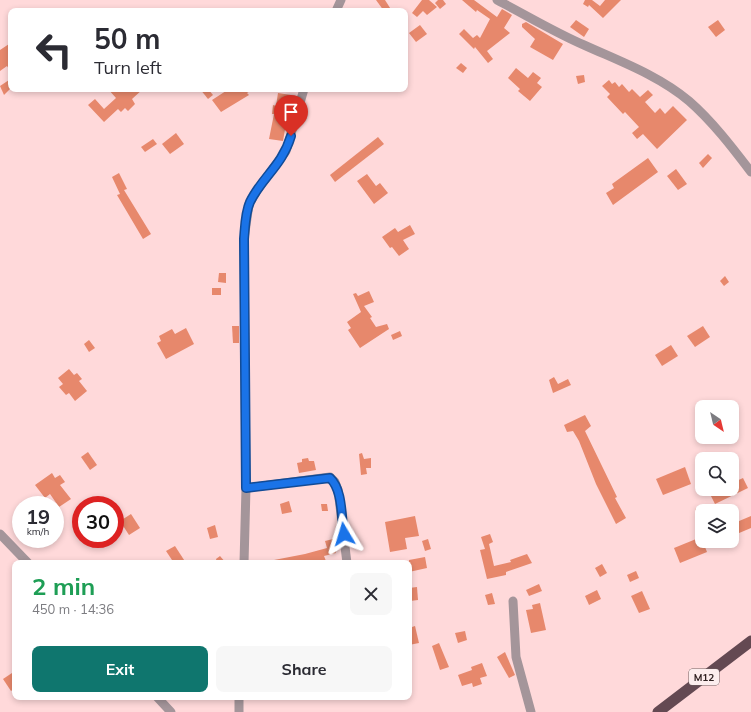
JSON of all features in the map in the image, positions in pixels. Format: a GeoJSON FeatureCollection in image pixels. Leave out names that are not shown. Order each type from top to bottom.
{"type":"FeatureCollection","features":[{"type":"Feature","properties":{"kind":"highway","name":"M12"},"geometry":{"type":"LineString","coordinates":[[658,712],[751,641]]}},
{"type":"Feature","properties":{"kind":"street"},"geometry":{"type":"LineString","coordinates":[[497,0],[582,45],[651,76],[671,88],[689,101],[709,122],[751,172]]}},
{"type":"Feature","properties":{"kind":"street"},"geometry":{"type":"LineString","coordinates":[[244,560],[246,488],[244,239],[246,223],[249,204],[286,151],[303,92]]}},
{"type":"Feature","properties":{"kind":"street"},"geometry":{"type":"LineString","coordinates":[[246,488],[330,478],[335,482],[338,490],[347,560]]}},
{"type":"Feature","properties":{"kind":"street"},"geometry":{"type":"LineString","coordinates":[[0,534],[25,560]]}},
{"type":"Feature","properties":{"kind":"street"},"geometry":{"type":"LineString","coordinates":[[513,601],[516,657],[531,712]]}},
{"type":"Feature","properties":{"kind":"street"},"geometry":{"type":"LineString","coordinates":[[160,700],[172,712]]}},
{"type":"Feature","properties":{"kind":"street"},"geometry":{"type":"LineString","coordinates":[[239,700],[239,712]]}},
{"type":"Feature","properties":{"kind":"building"},"geometry":{"type":"Polygon","coordinates":[[[376,0],[385,0],[390,8],[382,8],[376,0]]]}},
{"type":"Feature","properties":{"kind":"building"},"geometry":{"type":"Polygon","coordinates":[[[422,0],[429,0],[437,7],[427,15],[423,11],[417,17],[412,13],[422,0]]]}},
{"type":"Feature","properties":{"kind":"building"},"geometry":{"type":"Polygon","coordinates":[[[438,0],[443,0],[446,4],[440,9],[435,3],[438,0]]]}},
{"type":"Feature","properties":{"kind":"building"},"geometry":{"type":"Polygon","coordinates":[[[462,0],[474,0],[497,17],[502,9],[512,15],[504,28],[510,33],[487,51],[493,59],[488,63],[475,47],[474,49],[459,34],[464,29],[473,38],[477,35],[480,38],[490,19],[477,10],[476,12],[462,0]]]}},
{"type":"Feature","properties":{"kind":"building"},"geometry":{"type":"Polygon","coordinates":[[[585,0],[592,0],[600,6],[605,0],[621,0],[603,18],[589,5],[588,7],[583,4],[585,0]]]}},
{"type":"Feature","properties":{"kind":"building"},"geometry":{"type":"Polygon","coordinates":[[[576,20],[589,29],[584,37],[570,27],[576,20]]]}},
{"type":"Feature","properties":{"kind":"building"},"geometry":{"type":"Polygon","coordinates":[[[718,20],[725,30],[716,37],[708,27],[718,20]]]}},
{"type":"Feature","properties":{"kind":"building"},"geometry":{"type":"Polygon","coordinates":[[[526,22],[563,44],[553,60],[530,47],[535,39],[522,27],[522,24],[526,22]]]}},
{"type":"Feature","properties":{"kind":"building"},"geometry":{"type":"Polygon","coordinates":[[[420,25],[427,34],[416,42],[409,33],[420,25]]]}},
{"type":"Feature","properties":{"kind":"building"},"geometry":{"type":"Polygon","coordinates":[[[8,45],[8,68],[7,66],[0,71],[0,50],[8,45]]]}},
{"type":"Feature","properties":{"kind":"building"},"geometry":{"type":"Polygon","coordinates":[[[461,63],[467,68],[463,73],[456,68],[461,63]]]}},
{"type":"Feature","properties":{"kind":"building"},"geometry":{"type":"Polygon","coordinates":[[[516,68],[528,78],[533,72],[541,78],[537,83],[542,87],[530,101],[518,91],[520,89],[508,78],[516,68]]]}},
{"type":"Feature","properties":{"kind":"building"},"geometry":{"type":"Polygon","coordinates":[[[584,75],[585,82],[578,84],[576,76],[584,75]]]}},
{"type":"Feature","properties":{"kind":"building"},"geometry":{"type":"Polygon","coordinates":[[[609,80],[612,84],[615,82],[619,87],[622,84],[629,92],[632,89],[640,97],[648,90],[653,95],[645,102],[655,113],[660,108],[665,114],[673,106],[687,120],[657,149],[643,134],[637,139],[632,133],[639,127],[625,112],[623,114],[607,97],[610,94],[602,86],[609,80]]]}},
{"type":"Feature","properties":{"kind":"building"},"geometry":{"type":"Polygon","coordinates":[[[8,81],[8,91],[4,95],[0,86],[8,81]]]}},
{"type":"Feature","properties":{"kind":"building"},"geometry":{"type":"Polygon","coordinates":[[[111,92],[140,92],[132,99],[135,104],[128,111],[125,108],[121,112],[118,109],[104,122],[88,105],[95,99],[104,109],[116,98],[111,92]]]}},
{"type":"Feature","properties":{"kind":"building"},"geometry":{"type":"Polygon","coordinates":[[[202,92],[210,92],[213,95],[208,99],[202,92]]]}},
{"type":"Feature","properties":{"kind":"building"},"geometry":{"type":"Polygon","coordinates":[[[224,92],[248,92],[247,93],[249,95],[221,112],[212,100],[224,92]]]}},
{"type":"Feature","properties":{"kind":"building"},"geometry":{"type":"Polygon","coordinates":[[[278,93],[291,95],[283,141],[269,139],[274,114],[272,114],[273,105],[276,106],[278,93]]]}},
{"type":"Feature","properties":{"kind":"building"},"geometry":{"type":"Polygon","coordinates":[[[176,133],[184,144],[170,154],[162,144],[176,133]]]}},
{"type":"Feature","properties":{"kind":"building"},"geometry":{"type":"Polygon","coordinates":[[[378,137],[384,144],[335,182],[330,175],[378,137]]]}},
{"type":"Feature","properties":{"kind":"building"},"geometry":{"type":"Polygon","coordinates":[[[153,139],[157,144],[145,152],[141,147],[153,139]]]}},
{"type":"Feature","properties":{"kind":"building"},"geometry":{"type":"Polygon","coordinates":[[[708,154],[712,158],[703,168],[699,163],[708,154]]]}},
{"type":"Feature","properties":{"kind":"building"},"geometry":{"type":"Polygon","coordinates":[[[648,158],[658,172],[613,205],[606,193],[614,188],[612,184],[648,158]]]}},
{"type":"Feature","properties":{"kind":"building"},"geometry":{"type":"Polygon","coordinates":[[[676,169],[687,184],[678,190],[667,176],[676,169]]]}},
{"type":"Feature","properties":{"kind":"building"},"geometry":{"type":"Polygon","coordinates":[[[119,173],[127,189],[124,190],[151,234],[143,239],[117,195],[120,194],[112,177],[119,173]]]}},
{"type":"Feature","properties":{"kind":"building"},"geometry":{"type":"Polygon","coordinates":[[[367,174],[376,186],[380,183],[388,193],[374,204],[357,181],[367,174]]]}},
{"type":"Feature","properties":{"kind":"building"},"geometry":{"type":"Polygon","coordinates":[[[410,225],[415,234],[403,240],[409,249],[399,256],[392,247],[390,248],[382,237],[395,228],[398,232],[410,225]]]}},
{"type":"Feature","properties":{"kind":"building"},"geometry":{"type":"Polygon","coordinates":[[[219,273],[226,273],[226,283],[218,282],[219,273]]]}},
{"type":"Feature","properties":{"kind":"building"},"geometry":{"type":"Polygon","coordinates":[[[725,276],[729,282],[724,286],[720,281],[725,276]]]}},
{"type":"Feature","properties":{"kind":"building"},"geometry":{"type":"Polygon","coordinates":[[[212,288],[221,288],[221,295],[212,295],[212,288]]]}},
{"type":"Feature","properties":{"kind":"building"},"geometry":{"type":"Polygon","coordinates":[[[369,291],[374,302],[364,306],[372,317],[370,318],[376,327],[387,324],[389,329],[360,348],[348,330],[351,328],[347,322],[361,312],[353,294],[356,293],[358,296],[369,291]]]}},
{"type":"Feature","properties":{"kind":"building"},"geometry":{"type":"Polygon","coordinates":[[[232,326],[239,326],[239,343],[233,343],[232,326]]]}},
{"type":"Feature","properties":{"kind":"building"},"geometry":{"type":"Polygon","coordinates":[[[703,326],[710,337],[695,347],[687,336],[703,326]]]}},
{"type":"Feature","properties":{"kind":"building"},"geometry":{"type":"Polygon","coordinates":[[[186,328],[194,344],[166,359],[157,343],[161,341],[159,336],[172,329],[175,334],[186,328]]]}},
{"type":"Feature","properties":{"kind":"building"},"geometry":{"type":"Polygon","coordinates":[[[400,331],[402,336],[393,340],[391,335],[400,331]]]}},
{"type":"Feature","properties":{"kind":"building"},"geometry":{"type":"Polygon","coordinates":[[[89,340],[95,348],[89,352],[84,344],[89,340]]]}},
{"type":"Feature","properties":{"kind":"building"},"geometry":{"type":"Polygon","coordinates":[[[671,345],[678,356],[662,366],[655,355],[671,345]]]}},
{"type":"Feature","properties":{"kind":"building"},"geometry":{"type":"Polygon","coordinates":[[[69,369],[74,375],[77,373],[82,379],[79,381],[87,391],[75,401],[69,393],[66,395],[59,387],[63,384],[58,378],[69,369]]]}},
{"type":"Feature","properties":{"kind":"building"},"geometry":{"type":"Polygon","coordinates":[[[554,377],[558,384],[568,379],[571,385],[553,393],[549,380],[554,377]]]}},
{"type":"Feature","properties":{"kind":"building"},"geometry":{"type":"Polygon","coordinates":[[[585,415],[591,426],[585,431],[617,497],[615,498],[626,518],[616,524],[596,484],[579,441],[573,431],[567,432],[564,425],[585,415]]]}},
{"type":"Feature","properties":{"kind":"building"},"geometry":{"type":"Polygon","coordinates":[[[88,452],[97,465],[90,470],[81,457],[88,452]]]}},
{"type":"Feature","properties":{"kind":"building"},"geometry":{"type":"Polygon","coordinates":[[[362,453],[364,459],[371,458],[371,468],[366,468],[367,474],[361,475],[359,454],[362,453]]]}},
{"type":"Feature","properties":{"kind":"building"},"geometry":{"type":"Polygon","coordinates":[[[308,458],[309,461],[314,461],[316,470],[299,473],[297,463],[302,462],[302,459],[308,458]]]}},
{"type":"Feature","properties":{"kind":"building"},"geometry":{"type":"Polygon","coordinates":[[[685,467],[691,484],[663,495],[656,479],[685,467]]]}},
{"type":"Feature","properties":{"kind":"building"},"geometry":{"type":"Polygon","coordinates":[[[52,473],[55,478],[60,475],[65,482],[60,485],[71,499],[64,504],[64,496],[51,496],[50,494],[43,496],[35,485],[52,473]]]}},
{"type":"Feature","properties":{"kind":"building"},"geometry":{"type":"Polygon","coordinates":[[[743,478],[748,488],[739,492],[739,480],[743,478]]]}},
{"type":"Feature","properties":{"kind":"building"},"geometry":{"type":"Polygon","coordinates":[[[711,496],[732,496],[715,504],[711,496]]]}},
{"type":"Feature","properties":{"kind":"building"},"geometry":{"type":"Polygon","coordinates":[[[289,501],[292,512],[282,514],[280,504],[289,501]]]}},
{"type":"Feature","properties":{"kind":"building"},"geometry":{"type":"Polygon","coordinates":[[[321,504],[327,504],[328,511],[322,511],[321,504]]]}},
{"type":"Feature","properties":{"kind":"building"},"geometry":{"type":"Polygon","coordinates":[[[131,514],[140,528],[129,535],[124,527],[124,518],[131,514]]]}},
{"type":"Feature","properties":{"kind":"building"},"geometry":{"type":"Polygon","coordinates":[[[415,516],[419,536],[405,538],[407,549],[390,552],[385,522],[415,516]]]}},
{"type":"Feature","properties":{"kind":"building"},"geometry":{"type":"Polygon","coordinates":[[[751,516],[751,528],[739,533],[739,521],[751,516]]]}},
{"type":"Feature","properties":{"kind":"building"},"geometry":{"type":"Polygon","coordinates":[[[215,525],[218,537],[210,539],[207,528],[215,525]]]}},
{"type":"Feature","properties":{"kind":"building"},"geometry":{"type":"Polygon","coordinates":[[[490,534],[493,542],[489,544],[494,566],[511,562],[510,560],[527,554],[532,563],[506,572],[506,575],[487,579],[480,550],[485,549],[481,537],[490,534]]]}},
{"type":"Feature","properties":{"kind":"building"},"geometry":{"type":"Polygon","coordinates":[[[333,539],[336,553],[324,556],[326,560],[274,560],[327,548],[325,541],[333,539]]]}},
{"type":"Feature","properties":{"kind":"building"},"geometry":{"type":"Polygon","coordinates":[[[428,539],[431,549],[425,551],[422,541],[428,539]]]}},
{"type":"Feature","properties":{"kind":"building"},"geometry":{"type":"Polygon","coordinates":[[[695,539],[695,548],[705,548],[707,552],[680,563],[674,548],[695,539]]]}},
{"type":"Feature","properties":{"kind":"building"},"geometry":{"type":"Polygon","coordinates":[[[175,546],[184,560],[172,560],[166,551],[175,546]]]}},
{"type":"Feature","properties":{"kind":"building"},"geometry":{"type":"Polygon","coordinates":[[[220,556],[223,560],[216,560],[220,556]]]}},
{"type":"Feature","properties":{"kind":"building"},"geometry":{"type":"Polygon","coordinates":[[[425,557],[427,568],[412,571],[412,560],[409,560],[425,557]]]}},
{"type":"Feature","properties":{"kind":"building"},"geometry":{"type":"Polygon","coordinates":[[[602,564],[607,573],[600,577],[595,568],[602,564]]]}},
{"type":"Feature","properties":{"kind":"building"},"geometry":{"type":"Polygon","coordinates":[[[636,571],[639,578],[630,582],[627,575],[636,571]]]}},
{"type":"Feature","properties":{"kind":"building"},"geometry":{"type":"Polygon","coordinates":[[[539,584],[542,591],[529,596],[526,590],[539,584]]]}},
{"type":"Feature","properties":{"kind":"building"},"geometry":{"type":"Polygon","coordinates":[[[417,587],[418,600],[412,601],[412,588],[417,587]]]}},
{"type":"Feature","properties":{"kind":"building"},"geometry":{"type":"Polygon","coordinates":[[[597,590],[601,599],[589,605],[585,596],[597,590]]]}},
{"type":"Feature","properties":{"kind":"building"},"geometry":{"type":"Polygon","coordinates":[[[642,591],[650,609],[639,613],[631,596],[642,591]]]}},
{"type":"Feature","properties":{"kind":"building"},"geometry":{"type":"Polygon","coordinates":[[[492,593],[495,604],[488,605],[485,595],[492,593]]]}},
{"type":"Feature","properties":{"kind":"building"},"geometry":{"type":"Polygon","coordinates":[[[540,603],[546,630],[531,633],[526,610],[533,609],[532,605],[540,603]]]}},
{"type":"Feature","properties":{"kind":"building"},"geometry":{"type":"Polygon","coordinates":[[[415,626],[419,643],[412,644],[412,627],[415,626]]]}},
{"type":"Feature","properties":{"kind":"building"},"geometry":{"type":"Polygon","coordinates":[[[465,631],[467,640],[458,643],[455,633],[465,631]]]}},
{"type":"Feature","properties":{"kind":"building"},"geometry":{"type":"Polygon","coordinates":[[[439,643],[449,667],[440,670],[432,646],[439,643]]]}},
{"type":"Feature","properties":{"kind":"building"},"geometry":{"type":"Polygon","coordinates":[[[505,652],[515,675],[509,678],[497,657],[505,652]]]}},
{"type":"Feature","properties":{"kind":"building"},"geometry":{"type":"Polygon","coordinates":[[[482,663],[487,676],[480,678],[482,684],[473,687],[472,683],[462,686],[458,675],[472,670],[471,667],[482,663]]]}},
{"type":"Feature","properties":{"kind":"building"},"geometry":{"type":"Polygon","coordinates":[[[12,673],[11,691],[3,679],[12,673]]]}},
{"type":"Feature","properties":{"kind":"route"},"geometry":{"type":"LineString","coordinates":[[291,136],[286,151],[278,164],[258,189],[249,204],[246,223],[244,239],[246,488],[330,478],[335,482],[338,490],[344,534]]}}]}
